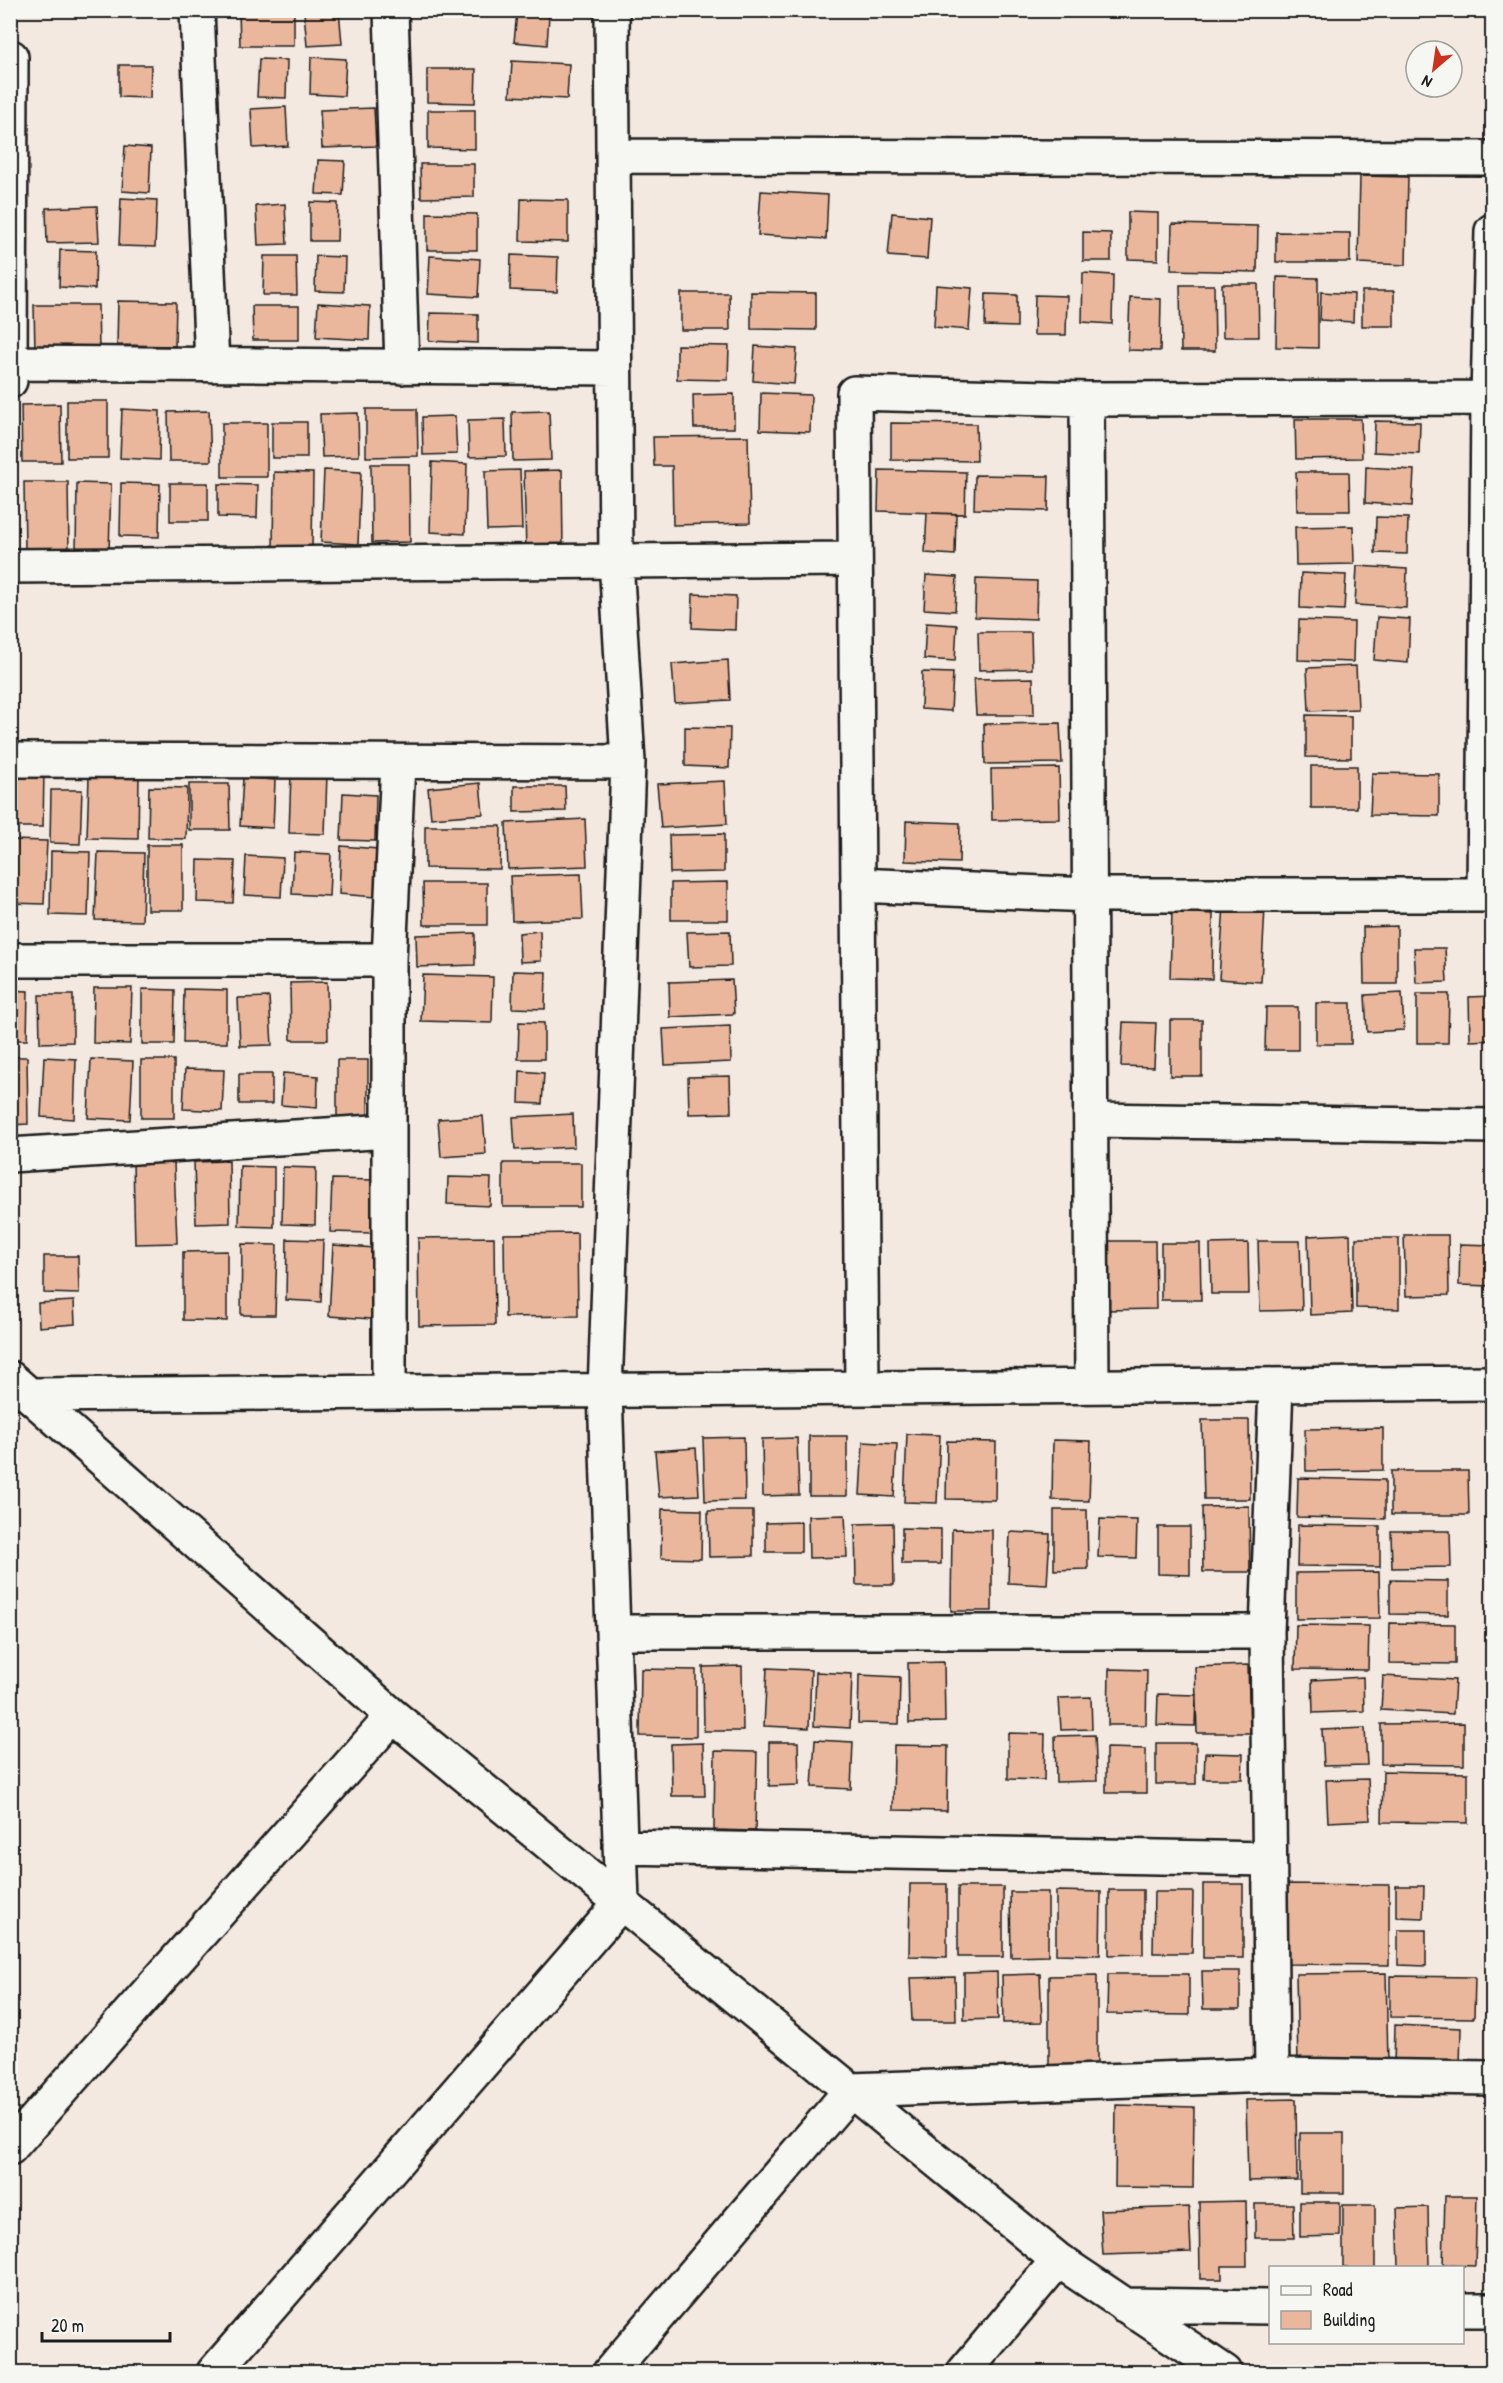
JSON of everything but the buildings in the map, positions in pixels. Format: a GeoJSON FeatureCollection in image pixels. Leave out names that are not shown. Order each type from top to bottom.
{"type":"FeatureCollection","features":[{"type":"Feature","properties":{"kind":"street"},"geometry":{"type":"LineString","coordinates":[[197,10],[212,365]]}},
{"type":"Feature","properties":{"kind":"street"},"geometry":{"type":"LineString","coordinates":[[391,10],[402,367]]}},
{"type":"Feature","properties":{"kind":"street"},"geometry":{"type":"LineString","coordinates":[[214,2373],[622,1902],[605,1390],[628,762],[616,560],[612,10]]}},
{"type":"Feature","properties":{"kind":"street"},"geometry":{"type":"LineString","coordinates":[[10,381],[11,57]]}},
{"type":"Feature","properties":{"kind":"street"},"geometry":{"type":"LineString","coordinates":[[612,156],[1492,158]]}},
{"type":"Feature","properties":{"kind":"street"},"geometry":{"type":"LineString","coordinates":[[857,885],[1090,895],[1488,895],[1488,398],[1492,231]]}},
{"type":"Feature","properties":{"kind":"street"},"geometry":{"type":"LineString","coordinates":[[11,363],[614,368]]}},
{"type":"Feature","properties":{"kind":"street"},"geometry":{"type":"LineString","coordinates":[[862,1388],[854,393],[1087,399],[1488,398]]}},
{"type":"Feature","properties":{"kind":"street"},"geometry":{"type":"LineString","coordinates":[[1087,399],[1092,1386]]}},
{"type":"Feature","properties":{"kind":"street"},"geometry":{"type":"LineString","coordinates":[[10,566],[855,559]]}},
{"type":"Feature","properties":{"kind":"street"},"geometry":{"type":"LineString","coordinates":[[10,760],[628,762]]}},
{"type":"Feature","properties":{"kind":"street"},"geometry":{"type":"LineString","coordinates":[[389,1392],[389,960],[398,762]]}},
{"type":"Feature","properties":{"kind":"street"},"geometry":{"type":"LineString","coordinates":[[10,960],[389,960]]}},
{"type":"Feature","properties":{"kind":"street"},"geometry":{"type":"LineString","coordinates":[[1091,1120],[1492,1126]]}},
{"type":"Feature","properties":{"kind":"street"},"geometry":{"type":"LineString","coordinates":[[10,1155],[389,1131]]}},
{"type":"Feature","properties":{"kind":"street"},"geometry":{"type":"LineString","coordinates":[[20,1387],[389,1392],[1492,1383]]}},
{"type":"Feature","properties":{"kind":"street"},"geometry":{"type":"LineString","coordinates":[[1272,2075],[1267,1632],[1276,1385]]}},
{"type":"Feature","properties":{"kind":"street"},"geometry":{"type":"LineString","coordinates":[[20,1387],[393,1716],[850,2090],[1058,2260],[1225,2373]]}},
{"type":"Feature","properties":{"kind":"street"},"geometry":{"type":"LineString","coordinates":[[613,1632],[1267,1632]]}},
{"type":"Feature","properties":{"kind":"street"},"geometry":{"type":"LineString","coordinates":[[10,2148],[393,1716]]}},
{"type":"Feature","properties":{"kind":"street"},"geometry":{"type":"LineString","coordinates":[[620,1847],[1269,1859]]}},
{"type":"Feature","properties":{"kind":"street"},"geometry":{"type":"LineString","coordinates":[[610,2373],[850,2090],[1272,2075],[1492,2078]]}},
{"type":"Feature","properties":{"kind":"street"},"geometry":{"type":"LineString","coordinates":[[964,2373],[1058,2260]]}},
{"type":"Feature","properties":{"kind":"street"},"geometry":{"type":"LineString","coordinates":[[1124,2305],[1269,2307]]}},
{"type":"Feature","properties":{"kind":"street"},"geometry":{"type":"LineString","coordinates":[[1464,2310],[1492,2310]]}}]}
